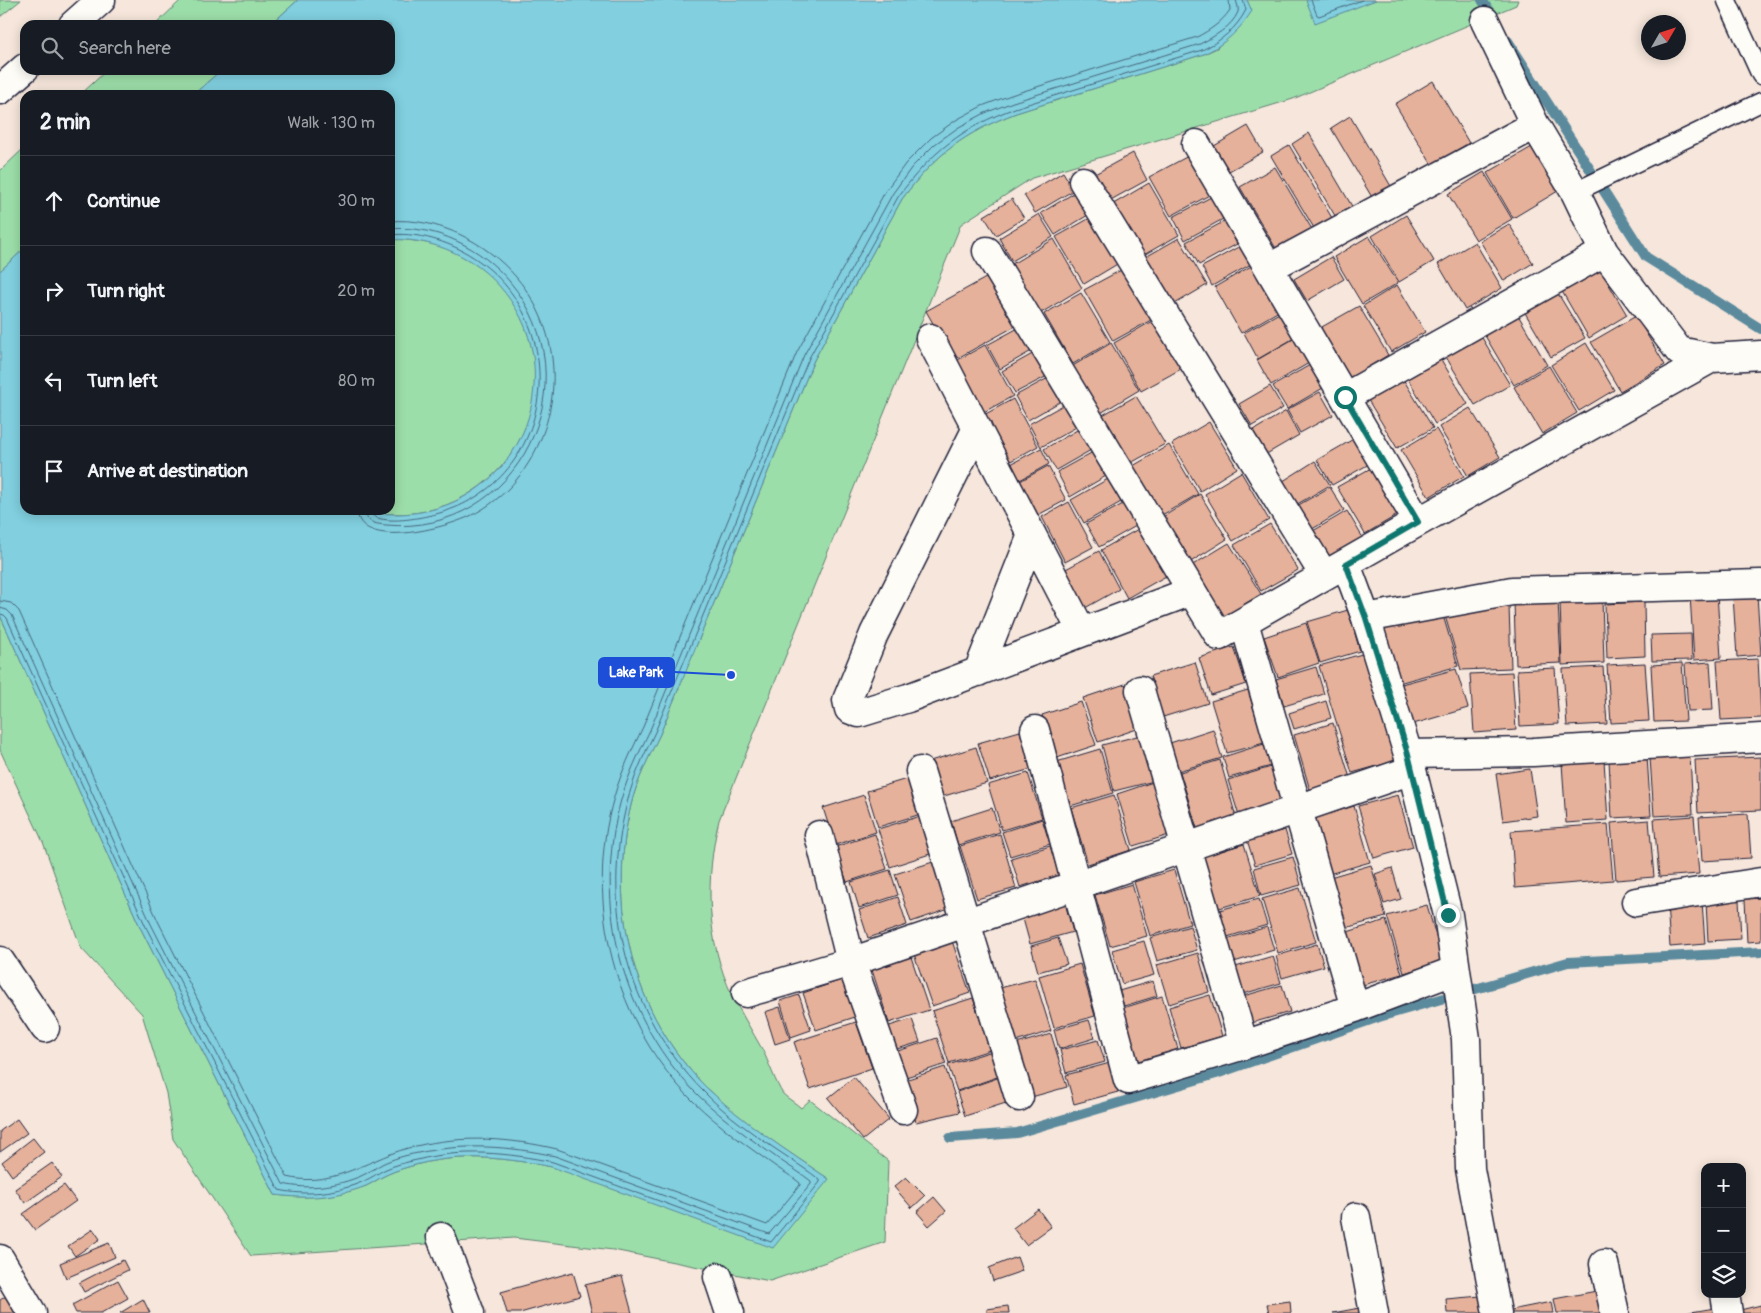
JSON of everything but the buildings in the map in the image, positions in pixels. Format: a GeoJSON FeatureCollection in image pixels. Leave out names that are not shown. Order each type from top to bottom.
{"type":"FeatureCollection","features":[{"type":"Feature","properties":{"kind":"street"},"geometry":{"type":"LineString","coordinates":[[1485,21],[1535,126],[1575,192],[1604,252],[1679,351],[1712,358],[1761,355]]}},
{"type":"Feature","properties":{"kind":"street"},"geometry":{"type":"LineString","coordinates":[[0,90],[20,72]]}},
{"type":"Feature","properties":{"kind":"street"},"geometry":{"type":"LineString","coordinates":[[1269,268],[1535,126]]}},
{"type":"Feature","properties":{"kind":"street"},"geometry":{"type":"LineString","coordinates":[[1196,144],[1418,522]]}},
{"type":"Feature","properties":{"kind":"street"},"geometry":{"type":"LineString","coordinates":[[1083,181],[1366,618],[1410,762],[1448,915],[1466,1039],[1470,1170],[1497,1313]]}},
{"type":"Feature","properties":{"kind":"street"},"geometry":{"type":"LineString","coordinates":[[987,251],[1218,636],[1712,358]]}},
{"type":"Feature","properties":{"kind":"street"},"geometry":{"type":"LineString","coordinates":[[1345,397],[1604,252]]}},
{"type":"Feature","properties":{"kind":"street"},"geometry":{"type":"LineString","coordinates":[[930,338],[1082,632]]}},
{"type":"Feature","properties":{"kind":"street"},"geometry":{"type":"LineString","coordinates":[[977,428],[874,634],[847,700],[849,709],[859,713],[908,698],[1192,591]]}},
{"type":"Feature","properties":{"kind":"street"},"geometry":{"type":"LineString","coordinates":[[978,672],[1032,535]]}},
{"type":"Feature","properties":{"kind":"street"},"geometry":{"type":"LineString","coordinates":[[1366,618],[1512,591],[1761,584]]}},
{"type":"Feature","properties":{"kind":"street"},"geometry":{"type":"LineString","coordinates":[[1244,622],[1355,1008]]}},
{"type":"Feature","properties":{"kind":"street"},"geometry":{"type":"LineString","coordinates":[[1140,690],[1244,1045]]}},
{"type":"Feature","properties":{"kind":"street"},"geometry":{"type":"LineString","coordinates":[[1035,730],[1128,1080],[1244,1045],[1355,1008],[1456,970]]}},
{"type":"Feature","properties":{"kind":"street"},"geometry":{"type":"LineString","coordinates":[[746,992],[851,962],[1186,847],[1298,808],[1410,762],[1533,752],[1761,738]]}},
{"type":"Feature","properties":{"kind":"street"},"geometry":{"type":"LineString","coordinates":[[920,771],[1019,1097]]}},
{"type":"Feature","properties":{"kind":"street"},"geometry":{"type":"LineString","coordinates":[[819,835],[851,962],[903,1110]]}},
{"type":"Feature","properties":{"kind":"street"},"geometry":{"type":"LineString","coordinates":[[1636,902],[1761,882]]}},
{"type":"Feature","properties":{"kind":"street"},"geometry":{"type":"LineString","coordinates":[[0,961],[46,1028]]}},
{"type":"Feature","properties":{"kind":"street"},"geometry":{"type":"LineString","coordinates":[[1356,1217],[1374,1313]]}},
{"type":"Feature","properties":{"kind":"street"},"geometry":{"type":"LineString","coordinates":[[441,1237],[470,1313]]}},
{"type":"Feature","properties":{"kind":"street"},"geometry":{"type":"LineString","coordinates":[[0,1259],[32,1313]]}},
{"type":"Feature","properties":{"kind":"street"},"geometry":{"type":"LineString","coordinates":[[1604,1264],[1615,1313]]}},
{"type":"Feature","properties":{"kind":"street"},"geometry":{"type":"LineString","coordinates":[[718,1278],[730,1313]]}},
{"type":"Feature","properties":{"kind":"street"},"geometry":{"type":"LineString","coordinates":[[1726,1298],[1728,1313]]}},
{"type":"Feature","properties":{"kind":"lane"},"geometry":{"type":"LineString","coordinates":[[1727,1],[1761,75]]}},
{"type":"Feature","properties":{"kind":"lane"},"geometry":{"type":"LineString","coordinates":[[1575,192],[1761,102]]}},
{"type":"Feature","properties":{"kind":"green space"},"geometry":{"type":"Polygon","coordinates":[[[0,0],[21,0],[0,17],[0,0]]]}},
{"type":"Feature","properties":{"kind":"green space"},"geometry":{"type":"Polygon","coordinates":[[[181,0],[298,0],[276,20],[160,20],[181,0]]]}},
{"type":"Feature","properties":{"kind":"green space"},"geometry":{"type":"Polygon","coordinates":[[[1247,0],[1518,0],[1516,5],[1293,99],[1032,178],[961,224],[719,820],[711,864],[710,909],[717,953],[723,974],[783,1094],[801,1108],[810,1100],[888,1161],[885,1242],[770,1281],[613,1250],[514,1238],[251,1256],[173,1139],[166,1093],[142,1014],[81,948],[43,842],[0,750],[0,615],[141,929],[275,1195],[310,1197],[343,1193],[366,1186],[383,1176],[411,1166],[436,1161],[469,1158],[502,1159],[552,1167],[829,1179],[766,1136],[721,1101],[681,1059],[660,1027],[644,993],[632,957],[625,919],[622,881],[624,843],[631,805],[637,787],[814,360],[902,199],[939,157],[966,137],[981,129],[1016,113],[1204,54],[1217,48],[1251,11],[1247,0]]]}},
{"type":"Feature","properties":{"kind":"green space"},"geometry":{"type":"Polygon","coordinates":[[[102,75],[215,75],[199,90],[85,90],[102,75]]]}},
{"type":"Feature","properties":{"kind":"green space"},"geometry":{"type":"Polygon","coordinates":[[[20,152],[20,253],[0,271],[0,171],[20,152]]]}},
{"type":"Feature","properties":{"kind":"green space"},"geometry":{"type":"Polygon","coordinates":[[[395,239],[431,244],[450,250],[478,266],[495,280],[515,306],[531,347],[535,387],[526,425],[508,459],[480,486],[446,505],[407,514],[395,513],[395,239]]]}},
{"type":"Feature","properties":{"kind":"water"},"geometry":{"type":"Polygon","coordinates":[[[298,0],[1247,0],[1252,11],[1231,36],[1219,46],[1204,54],[1016,113],[966,137],[939,157],[902,199],[814,360],[660,734],[640,778],[631,805],[624,843],[622,881],[625,919],[632,957],[644,993],[660,1027],[681,1059],[721,1101],[751,1125],[829,1179],[773,1248],[552,1167],[502,1159],[452,1159],[419,1164],[390,1173],[355,1190],[332,1195],[298,1197],[275,1195],[141,929],[0,615],[0,271],[20,253],[20,515],[395,515],[424,511],[453,502],[478,488],[500,468],[517,444],[529,416],[534,375],[531,346],[525,327],[516,309],[493,279],[463,257],[428,243],[395,240],[395,90],[199,90],[215,75],[395,75],[395,20],[276,20],[298,0]]]}},
{"type":"Feature","properties":{"kind":"water"},"geometry":{"type":"Polygon","coordinates":[[[1306,0],[1376,0],[1315,23],[1306,0]]]}},
{"type":"Feature","properties":{"kind":"waterway"},"geometry":{"type":"LineString","coordinates":[[1482,0],[1494,18]]}},
{"type":"Feature","properties":{"kind":"waterway"},"geometry":{"type":"LineString","coordinates":[[1508,41],[1646,257],[1761,329]]}},
{"type":"Feature","properties":{"kind":"waterway"},"geometry":{"type":"LineString","coordinates":[[950,1138],[1017,1133],[1216,1074],[1379,1017],[1568,962],[1761,952]]}},
{"type":"Feature","properties":{"kind":"place","name":"Lake Park"},"geometry":{"type":"Point","coordinates":[731,675]}},
{"type":"Feature","properties":{"kind":"route"},"geometry":{"type":"LineString","coordinates":[[1345,397],[1418,522],[1346,564],[1366,618],[1408,754],[1448,915]]}}]}
